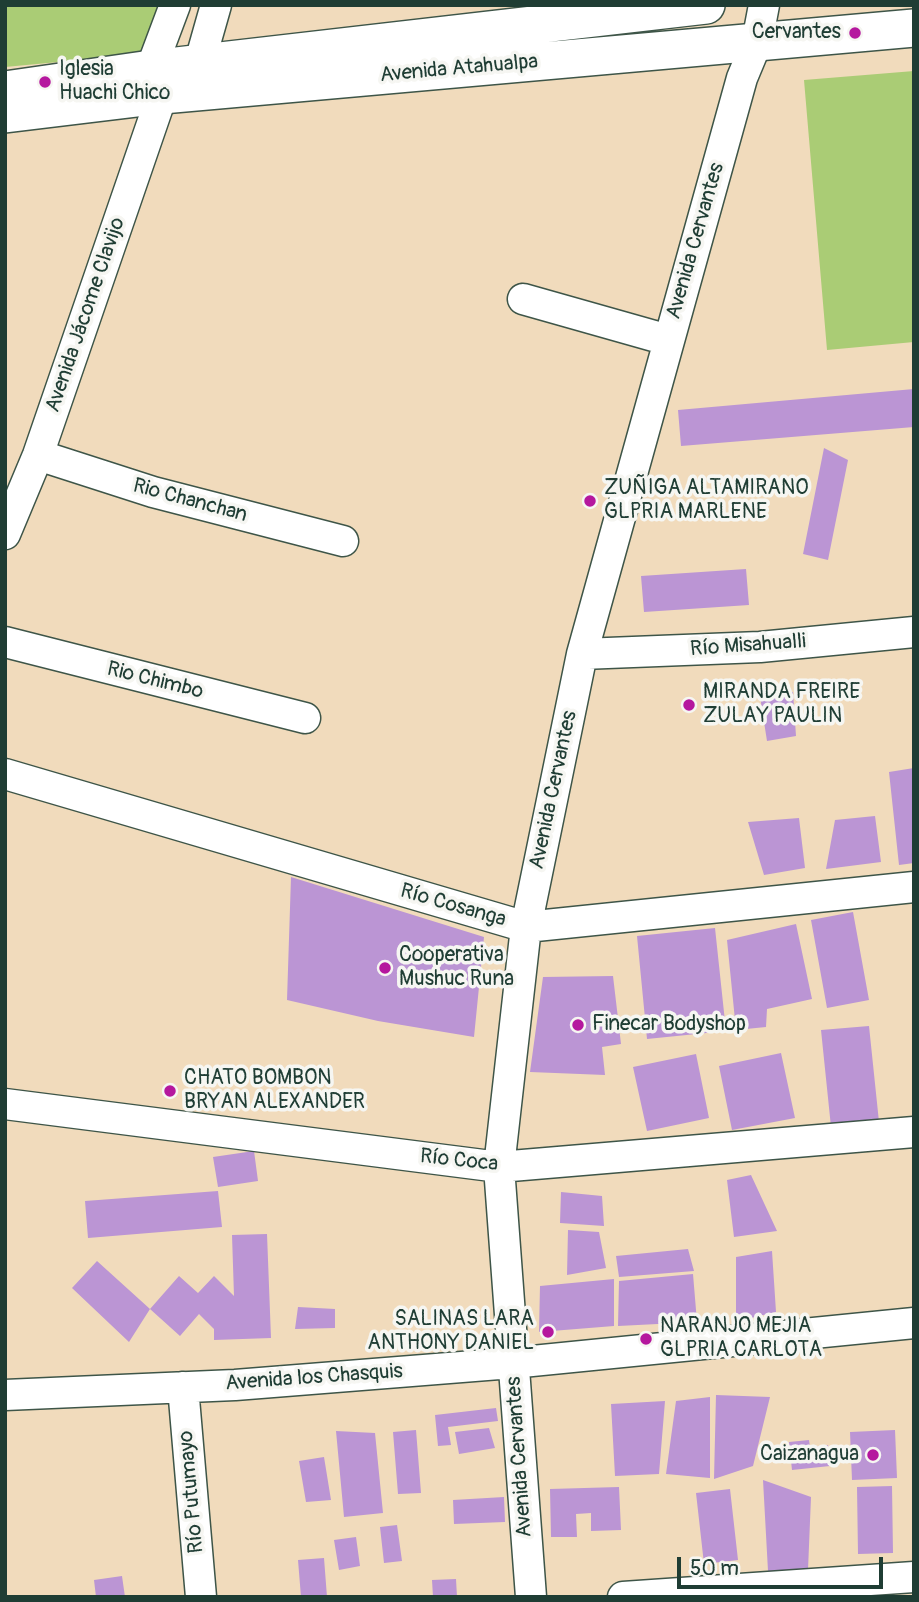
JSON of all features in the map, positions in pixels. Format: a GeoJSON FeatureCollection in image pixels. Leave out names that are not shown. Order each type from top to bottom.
{"type":"FeatureCollection","features":[{"type":"Feature","properties":{"kind":"main road","name":"Avenida Atahualpa"},"geometry":{"type":"LineString","coordinates":[[5,114],[157,82],[199,65],[656,7],[706,5]]}},
{"type":"Feature","properties":{"kind":"main road","name":"Avenida Atahualpa"},"geometry":{"type":"LineString","coordinates":[[5,90],[757,42],[914,29]]}},
{"type":"Feature","properties":{"kind":"street","name":"Avenida Jácome Clavijo"},"geometry":{"type":"LineString","coordinates":[[5,534],[38,456],[157,82],[175,5]]}},
{"type":"Feature","properties":{"kind":"street"},"geometry":{"type":"LineString","coordinates":[[199,65],[216,5]]}},
{"type":"Feature","properties":{"kind":"street","name":"Avenida Cervantes"},"geometry":{"type":"LineString","coordinates":[[531,1597],[499,1167],[526,927],[582,654],[742,78],[757,42],[764,5]]}},
{"type":"Feature","properties":{"kind":"street"},"geometry":{"type":"LineString","coordinates":[[523,299],[668,340]]}},
{"type":"Feature","properties":{"kind":"street","name":"Rio Chanchan"},"geometry":{"type":"LineString","coordinates":[[38,456],[153,492],[343,541]]}},
{"type":"Feature","properties":{"kind":"street","name":"Río Misahualli"},"geometry":{"type":"LineString","coordinates":[[582,654],[760,647],[914,632]]}},
{"type":"Feature","properties":{"kind":"street","name":"Rio Chimbo"},"geometry":{"type":"LineString","coordinates":[[5,642],[305,718]]}},
{"type":"Feature","properties":{"kind":"street","name":"Río Cosanga"},"geometry":{"type":"LineString","coordinates":[[5,774],[526,927],[914,887]]}},
{"type":"Feature","properties":{"kind":"street","name":"Río Coca"},"geometry":{"type":"LineString","coordinates":[[5,1104],[499,1167],[914,1132]]}},
{"type":"Feature","properties":{"kind":"street","name":"Avenida los Chasquis"},"geometry":{"type":"LineString","coordinates":[[5,1395],[183,1387],[512,1363],[914,1323]]}},
{"type":"Feature","properties":{"kind":"street","name":"Río Putumayo"},"geometry":{"type":"LineString","coordinates":[[183,1387],[201,1597]]}},
{"type":"Feature","properties":{"kind":"street"},"geometry":{"type":"LineString","coordinates":[[623,1597],[914,1577]]}},
{"type":"Feature","properties":{"kind":"green space"},"geometry":{"type":"Polygon","coordinates":[[[5,5],[161,5],[144,54],[5,67],[5,5]]]}},
{"type":"Feature","properties":{"kind":"green space"},"geometry":{"type":"Polygon","coordinates":[[[914,71],[914,342],[827,350],[804,80],[914,71]]]}},
{"type":"Feature","properties":{"kind":"building"},"geometry":{"type":"Polygon","coordinates":[[[914,389],[914,427],[681,446],[678,410],[914,389]]]}},
{"type":"Feature","properties":{"kind":"building"},"geometry":{"type":"Polygon","coordinates":[[[824,448],[848,460],[828,560],[803,554],[824,448]]]}},
{"type":"Feature","properties":{"kind":"building"},"geometry":{"type":"Polygon","coordinates":[[[746,569],[749,605],[644,612],[641,576],[746,569]]]}},
{"type":"Feature","properties":{"kind":"building"},"geometry":{"type":"Polygon","coordinates":[[[759,690],[793,692],[796,736],[767,741],[759,690]]]}},
{"type":"Feature","properties":{"kind":"building"},"geometry":{"type":"Polygon","coordinates":[[[914,768],[914,863],[899,865],[889,772],[914,768]]]}},
{"type":"Feature","properties":{"kind":"building"},"geometry":{"type":"Polygon","coordinates":[[[875,816],[881,862],[826,869],[835,820],[875,816]]]}},
{"type":"Feature","properties":{"kind":"building"},"geometry":{"type":"Polygon","coordinates":[[[799,818],[805,868],[764,875],[748,822],[799,818]]]}},
{"type":"Feature","properties":{"kind":"building","name":"Cooperativa Mushuc Runa"},"geometry":{"type":"Polygon","coordinates":[[[291,877],[484,937],[474,1037],[378,1021],[287,1000],[291,877]]]}},
{"type":"Feature","properties":{"kind":"building"},"geometry":{"type":"Polygon","coordinates":[[[853,912],[869,1000],[827,1008],[811,920],[853,912]]]}},
{"type":"Feature","properties":{"kind":"building"},"geometry":{"type":"Polygon","coordinates":[[[796,924],[812,999],[767,1009],[766,1027],[736,1030],[727,940],[796,924]]]}},
{"type":"Feature","properties":{"kind":"building"},"geometry":{"type":"Polygon","coordinates":[[[715,928],[726,1031],[647,1039],[637,936],[715,928]]]}},
{"type":"Feature","properties":{"kind":"building","name":"Finecar Bodyshop"},"geometry":{"type":"Polygon","coordinates":[[[613,976],[621,1044],[602,1047],[605,1075],[530,1072],[543,977],[613,976]]]}},
{"type":"Feature","properties":{"kind":"building"},"geometry":{"type":"Polygon","coordinates":[[[869,1026],[879,1122],[831,1127],[821,1030],[869,1026]]]}},
{"type":"Feature","properties":{"kind":"building"},"geometry":{"type":"Polygon","coordinates":[[[781,1053],[795,1118],[732,1130],[719,1066],[781,1053]]]}},
{"type":"Feature","properties":{"kind":"building"},"geometry":{"type":"Polygon","coordinates":[[[696,1054],[709,1118],[647,1131],[633,1067],[696,1054]]]}},
{"type":"Feature","properties":{"kind":"building"},"geometry":{"type":"Polygon","coordinates":[[[254,1151],[258,1181],[218,1187],[213,1157],[254,1151]]]}},
{"type":"Feature","properties":{"kind":"building"},"geometry":{"type":"Polygon","coordinates":[[[751,1175],[777,1231],[734,1237],[727,1180],[751,1175]]]}},
{"type":"Feature","properties":{"kind":"building"},"geometry":{"type":"Polygon","coordinates":[[[218,1191],[222,1227],[88,1238],[85,1201],[218,1191]]]}},
{"type":"Feature","properties":{"kind":"building"},"geometry":{"type":"Polygon","coordinates":[[[561,1192],[602,1196],[604,1226],[560,1223],[561,1192]]]}},
{"type":"Feature","properties":{"kind":"building"},"geometry":{"type":"Polygon","coordinates":[[[568,1230],[599,1232],[606,1268],[567,1275],[568,1230]]]}},
{"type":"Feature","properties":{"kind":"building"},"geometry":{"type":"Polygon","coordinates":[[[267,1234],[271,1338],[214,1340],[214,1329],[199,1314],[180,1336],[150,1309],[179,1276],[198,1293],[214,1276],[234,1296],[232,1235],[267,1234]]]}},
{"type":"Feature","properties":{"kind":"building"},"geometry":{"type":"Polygon","coordinates":[[[688,1249],[694,1271],[619,1277],[616,1256],[688,1249]]]}},
{"type":"Feature","properties":{"kind":"building"},"geometry":{"type":"Polygon","coordinates":[[[772,1251],[776,1312],[736,1322],[736,1257],[772,1251]]]}},
{"type":"Feature","properties":{"kind":"building"},"geometry":{"type":"Polygon","coordinates":[[[97,1261],[150,1309],[129,1342],[72,1288],[97,1261]]]}},
{"type":"Feature","properties":{"kind":"building"},"geometry":{"type":"Polygon","coordinates":[[[693,1274],[697,1322],[618,1326],[619,1281],[693,1274]]]}},
{"type":"Feature","properties":{"kind":"building"},"geometry":{"type":"Polygon","coordinates":[[[614,1279],[614,1326],[539,1332],[540,1286],[614,1279]]]}},
{"type":"Feature","properties":{"kind":"building"},"geometry":{"type":"Polygon","coordinates":[[[298,1307],[335,1309],[335,1328],[295,1329],[298,1307]]]}},
{"type":"Feature","properties":{"kind":"building"},"geometry":{"type":"Polygon","coordinates":[[[716,1395],[770,1397],[753,1466],[714,1479],[716,1395]]]}},
{"type":"Feature","properties":{"kind":"building"},"geometry":{"type":"Polygon","coordinates":[[[710,1397],[710,1478],[666,1474],[676,1401],[710,1397]]]}},
{"type":"Feature","properties":{"kind":"building"},"geometry":{"type":"Polygon","coordinates":[[[665,1401],[659,1474],[615,1476],[611,1404],[665,1401]]]}},
{"type":"Feature","properties":{"kind":"building"},"geometry":{"type":"Polygon","coordinates":[[[496,1408],[498,1421],[448,1427],[451,1445],[438,1446],[435,1415],[496,1408]]]}},
{"type":"Feature","properties":{"kind":"building"},"geometry":{"type":"Polygon","coordinates":[[[489,1428],[495,1448],[459,1454],[455,1432],[489,1428]]]}},
{"type":"Feature","properties":{"kind":"building"},"geometry":{"type":"Polygon","coordinates":[[[416,1430],[421,1493],[398,1494],[393,1432],[416,1430]]]}},
{"type":"Feature","properties":{"kind":"building","name":"Caizanagua"},"geometry":{"type":"Polygon","coordinates":[[[895,1430],[897,1478],[852,1480],[850,1432],[895,1430]]]}},
{"type":"Feature","properties":{"kind":"building"},"geometry":{"type":"Polygon","coordinates":[[[336,1431],[375,1433],[383,1513],[344,1517],[336,1431]]]}},
{"type":"Feature","properties":{"kind":"building"},"geometry":{"type":"Polygon","coordinates":[[[809,1440],[810,1447],[828,1445],[830,1466],[792,1470],[789,1442],[809,1440]]]}},
{"type":"Feature","properties":{"kind":"building"},"geometry":{"type":"Polygon","coordinates":[[[324,1457],[331,1500],[306,1502],[299,1461],[324,1457]]]}},
{"type":"Feature","properties":{"kind":"building"},"geometry":{"type":"Polygon","coordinates":[[[763,1480],[811,1497],[808,1570],[768,1571],[763,1480]]]}},
{"type":"Feature","properties":{"kind":"building"},"geometry":{"type":"Polygon","coordinates":[[[892,1486],[893,1553],[858,1554],[857,1487],[892,1486]]]}},
{"type":"Feature","properties":{"kind":"building"},"geometry":{"type":"Polygon","coordinates":[[[619,1487],[621,1530],[591,1531],[591,1513],[576,1514],[577,1537],[551,1537],[550,1489],[619,1487]]]}},
{"type":"Feature","properties":{"kind":"building"},"geometry":{"type":"Polygon","coordinates":[[[730,1489],[738,1560],[704,1564],[696,1493],[730,1489]]]}},
{"type":"Feature","properties":{"kind":"building"},"geometry":{"type":"Polygon","coordinates":[[[504,1497],[505,1522],[454,1524],[453,1500],[504,1497]]]}},
{"type":"Feature","properties":{"kind":"building"},"geometry":{"type":"Polygon","coordinates":[[[397,1525],[402,1561],[384,1563],[380,1527],[397,1525]]]}},
{"type":"Feature","properties":{"kind":"building"},"geometry":{"type":"Polygon","coordinates":[[[356,1537],[360,1566],[339,1570],[334,1540],[356,1537]]]}},
{"type":"Feature","properties":{"kind":"building"},"geometry":{"type":"Polygon","coordinates":[[[324,1558],[327,1597],[301,1597],[298,1560],[324,1558]]]}},
{"type":"Feature","properties":{"kind":"building"},"geometry":{"type":"Polygon","coordinates":[[[122,1576],[125,1597],[96,1597],[94,1580],[122,1576]]]}},
{"type":"Feature","properties":{"kind":"building"},"geometry":{"type":"Polygon","coordinates":[[[456,1579],[457,1597],[433,1597],[432,1580],[456,1579]]]}},
{"type":"Feature","properties":{"kind":"place","name":"Cervantes"},"geometry":{"type":"Point","coordinates":[855,33]}},
{"type":"Feature","properties":{"kind":"place","name":"Iglesia Huachi Chico"},"geometry":{"type":"Point","coordinates":[45,82]}},
{"type":"Feature","properties":{"kind":"place","name":"ZUÑIGA ALTAMIRANO GLPRIA MARLENE"},"geometry":{"type":"Point","coordinates":[590,501]}},
{"type":"Feature","properties":{"kind":"place","name":"MIRANDA FREIRE ZULAY PAULIN"},"geometry":{"type":"Point","coordinates":[689,705]}},
{"type":"Feature","properties":{"kind":"place","name":"Cooperativa Mushuc Runa"},"geometry":{"type":"Point","coordinates":[385,968]}},
{"type":"Feature","properties":{"kind":"place","name":"Finecar Bodyshop"},"geometry":{"type":"Point","coordinates":[578,1025]}},
{"type":"Feature","properties":{"kind":"place","name":"CHATO BOMBON BRYAN ALEXANDER"},"geometry":{"type":"Point","coordinates":[170,1091]}},
{"type":"Feature","properties":{"kind":"place","name":"SALINAS LARA ANTHONY DANIEL"},"geometry":{"type":"Point","coordinates":[548,1332]}},
{"type":"Feature","properties":{"kind":"place","name":"NARANJO MEJIA GLPRIA CARLOTA"},"geometry":{"type":"Point","coordinates":[646,1339]}},
{"type":"Feature","properties":{"kind":"place","name":"Caizanagua"},"geometry":{"type":"Point","coordinates":[873,1455]}}]}
